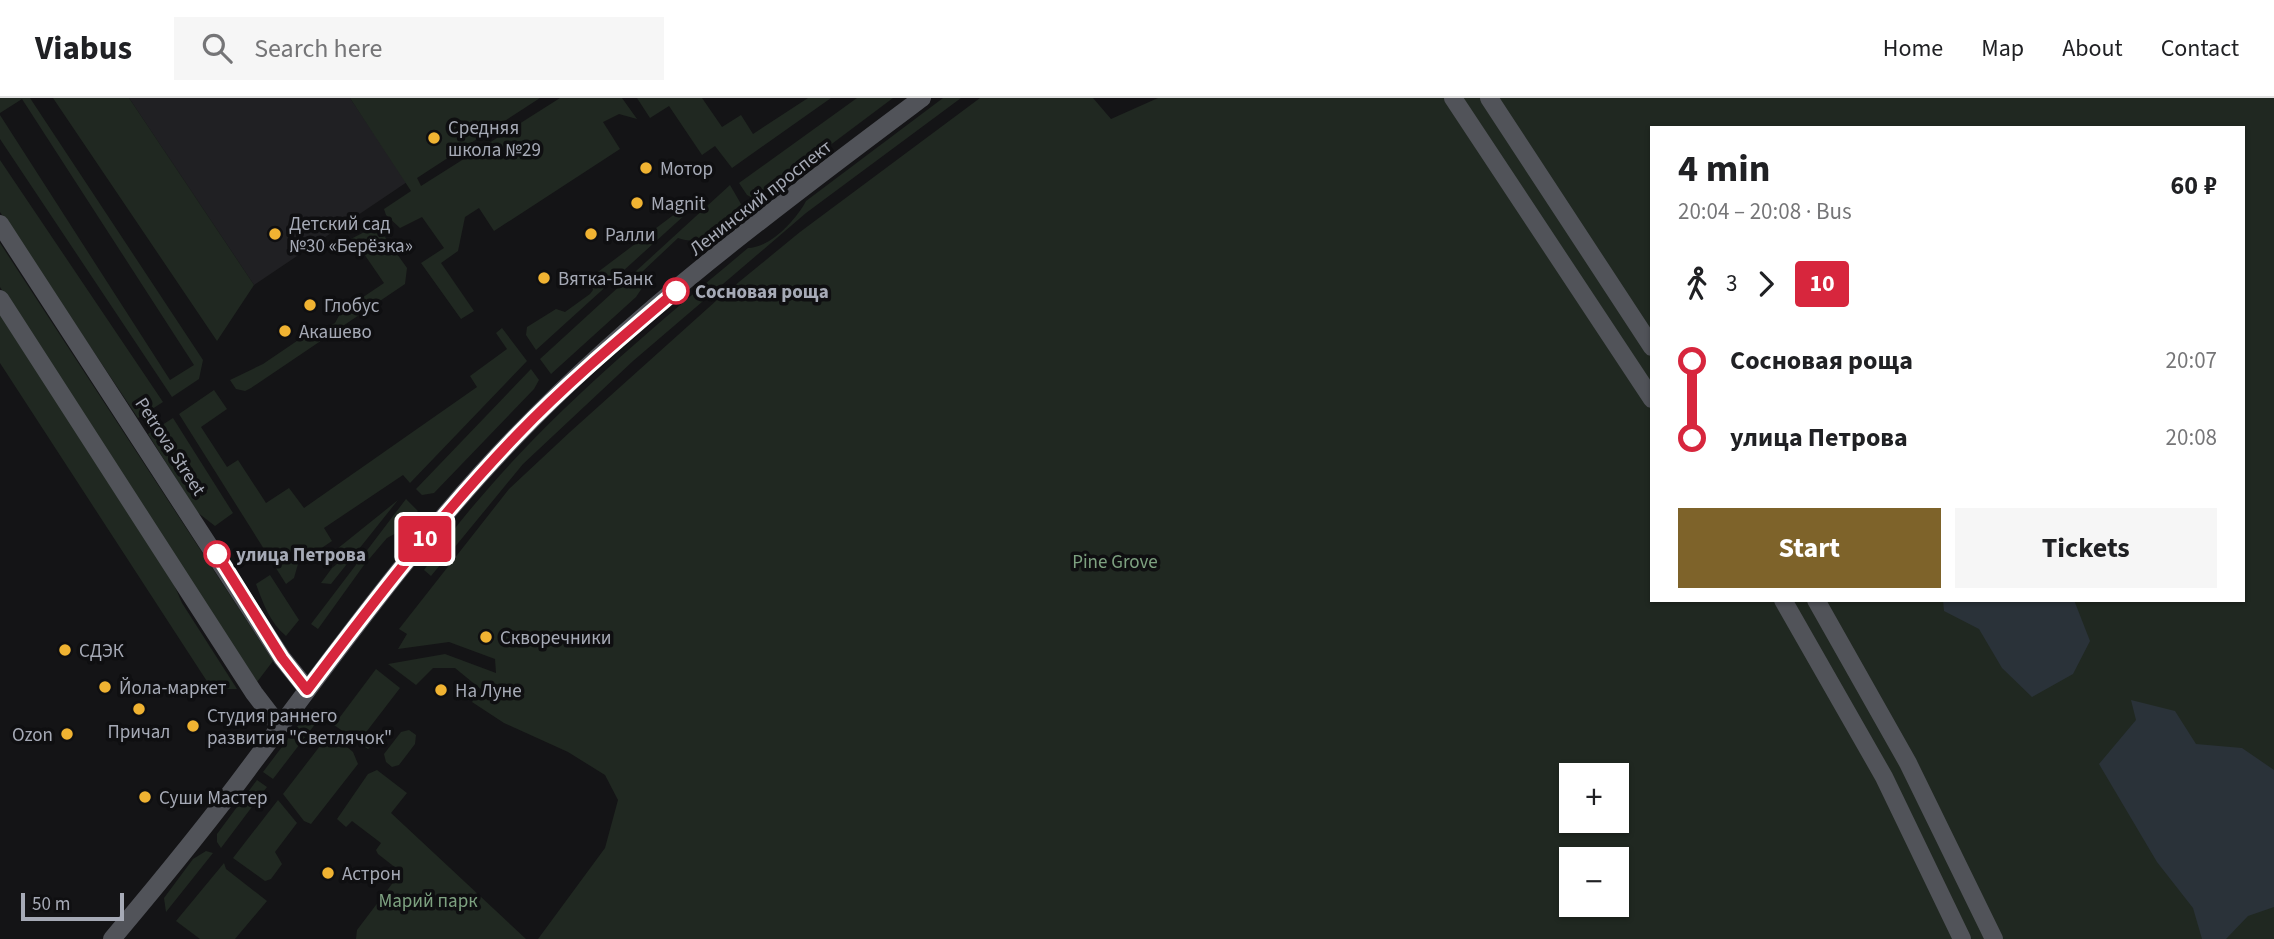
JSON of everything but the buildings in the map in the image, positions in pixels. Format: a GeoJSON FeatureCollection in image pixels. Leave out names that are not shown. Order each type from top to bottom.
{"type":"FeatureCollection","features":[{"type":"Feature","properties":{"kind":"main road","name":"Ленинский проспект"},"geometry":{"type":"LineString","coordinates":[[112,939],[198,835],[440,520],[558,395],[718,256],[922,98]]}},
{"type":"Feature","properties":{"kind":"main road"},"geometry":{"type":"LineString","coordinates":[[1454,98],[1650,395]]}},
{"type":"Feature","properties":{"kind":"main road"},"geometry":{"type":"LineString","coordinates":[[1489,98],[1650,344]]}},
{"type":"Feature","properties":{"kind":"main road","name":"Petrova Street"},"geometry":{"type":"LineString","coordinates":[[0,224],[282,658],[307,690]]}},
{"type":"Feature","properties":{"kind":"main road"},"geometry":{"type":"LineString","coordinates":[[0,299],[254,693],[280,727]]}},
{"type":"Feature","properties":{"kind":"main road"},"geometry":{"type":"LineString","coordinates":[[1784,602],[1884,777],[1962,939]]}},
{"type":"Feature","properties":{"kind":"main road"},"geometry":{"type":"LineString","coordinates":[[1817,602],[1908,763],[1994,939]]}},
{"type":"Feature","properties":{"kind":"shaded area","name":"Детский сад №30 «Берёзка»"},"geometry":{"type":"Polygon","coordinates":[[[129,98],[350,98],[407,182],[254,285],[129,98]]]}},
{"type":"Feature","properties":{"kind":"shaded area"},"geometry":{"type":"Polygon","coordinates":[[[1943,602],[2075,602],[2090,641],[2073,674],[2032,697],[2002,668],[1979,629],[1944,611],[1943,602]]]}},
{"type":"Feature","properties":{"kind":"shaded area"},"geometry":{"type":"Polygon","coordinates":[[[2131,700],[2175,711],[2196,744],[2242,748],[2274,770],[2274,907],[2248,916],[2226,939],[2202,939],[2193,908],[2157,862],[2099,764],[2136,720],[2131,700]]]}},
{"type":"Feature","properties":{"kind":"green space"},"geometry":{"type":"Polygon","coordinates":[[[0,98],[30,98],[203,360],[199,379],[172,397],[0,139],[0,115],[170,380],[194,365],[22,99],[0,113],[0,98]]]}},
{"type":"Feature","properties":{"kind":"green space"},"geometry":{"type":"Polygon","coordinates":[[[53,98],[129,98],[254,285],[217,341],[53,98]]]}},
{"type":"Feature","properties":{"kind":"green space"},"geometry":{"type":"Polygon","coordinates":[[[350,98],[540,98],[417,178],[421,186],[560,98],[622,98],[637,119],[619,114],[603,122],[620,149],[494,231],[479,208],[465,217],[458,251],[441,263],[474,311],[461,319],[421,263],[444,248],[422,217],[400,228],[386,215],[384,209],[411,191],[350,98]]]}},
{"type":"Feature","properties":{"kind":"green space"},"geometry":{"type":"Polygon","coordinates":[[[637,98],[702,98],[722,127],[741,115],[753,134],[808,98],[831,98],[732,168],[715,146],[702,155],[669,106],[650,118],[637,98]]]}},
{"type":"Feature","properties":{"kind":"green space"},"geometry":{"type":"Polygon","coordinates":[[[857,98],[893,98],[757,200],[747,195],[739,183],[857,98]]]}},
{"type":"Feature","properties":{"kind":"green space"},"geometry":{"type":"Polygon","coordinates":[[[943,98],[961,98],[806,213],[633,361],[523,464],[431,576],[424,570],[495,480],[575,398],[748,248],[765,243],[782,232],[806,201],[943,98]]]}},
{"type":"Feature","properties":{"kind":"green space","name":"Pine Grove"},"geometry":{"type":"Polygon","coordinates":[[[980,98],[1093,98],[1111,119],[1158,98],[2274,98],[2274,939],[538,939],[605,848],[618,800],[605,775],[568,752],[504,723],[472,702],[478,694],[484,699],[488,695],[455,668],[433,668],[416,685],[388,664],[445,654],[496,673],[495,659],[449,642],[398,649],[407,634],[399,629],[509,489],[717,300],[800,232],[980,98]]]}},
{"type":"Feature","properties":{"kind":"green space"},"geometry":{"type":"Polygon","coordinates":[[[0,160],[163,402],[138,418],[0,212],[0,160]]]}},
{"type":"Feature","properties":{"kind":"green space"},"geometry":{"type":"Polygon","coordinates":[[[730,185],[741,204],[739,210],[704,237],[696,240],[678,238],[642,272],[644,285],[636,297],[551,374],[540,359],[730,185]]]}},
{"type":"Feature","properties":{"kind":"green space"},"geometry":{"type":"Polygon","coordinates":[[[684,207],[687,213],[536,350],[526,335],[527,327],[556,309],[565,312],[590,294],[593,290],[590,278],[684,207]]]}},
{"type":"Feature","properties":{"kind":"green space"},"geometry":{"type":"Polygon","coordinates":[[[374,227],[380,230],[407,268],[405,284],[251,388],[245,391],[236,389],[230,380],[263,364],[316,328],[326,328],[335,323],[341,312],[384,283],[360,248],[354,251],[347,241],[374,227]]]}},
{"type":"Feature","properties":{"kind":"green space"},"geometry":{"type":"Polygon","coordinates":[[[0,243],[273,661],[257,682],[0,287],[0,243]]]}},
{"type":"Feature","properties":{"kind":"green space"},"geometry":{"type":"Polygon","coordinates":[[[0,314],[169,573],[182,603],[237,689],[212,689],[0,363],[0,314]]]}},
{"type":"Feature","properties":{"kind":"green space"},"geometry":{"type":"Polygon","coordinates":[[[502,328],[527,361],[410,483],[403,475],[324,528],[332,541],[298,564],[294,578],[286,584],[179,414],[214,390],[227,409],[201,427],[227,467],[238,460],[266,503],[289,488],[304,508],[477,387],[470,376],[507,349],[496,333],[502,328]]]}},
{"type":"Feature","properties":{"kind":"green space"},"geometry":{"type":"Polygon","coordinates":[[[531,369],[539,380],[534,389],[434,493],[422,495],[416,489],[531,369]]]}},
{"type":"Feature","properties":{"kind":"green space"},"geometry":{"type":"Polygon","coordinates":[[[173,418],[233,513],[215,526],[197,512],[148,434],[173,418]]]}},
{"type":"Feature","properties":{"kind":"green space"},"geometry":{"type":"Polygon","coordinates":[[[406,499],[418,511],[400,531],[387,538],[364,565],[318,629],[311,624],[406,499]]]}},
{"type":"Feature","properties":{"kind":"green space"},"geometry":{"type":"Polygon","coordinates":[[[398,500],[331,584],[321,583],[343,559],[337,549],[398,500]]]}},
{"type":"Feature","properties":{"kind":"green space"},"geometry":{"type":"Polygon","coordinates":[[[270,575],[299,620],[286,636],[271,619],[256,584],[270,575]]]}},
{"type":"Feature","properties":{"kind":"green space"},"geometry":{"type":"Polygon","coordinates":[[[376,669],[400,688],[367,731],[377,743],[368,749],[334,725],[376,669]]]}},
{"type":"Feature","properties":{"kind":"green space"},"geometry":{"type":"Polygon","coordinates":[[[308,720],[316,723],[273,779],[263,772],[300,723],[308,720]]]}},
{"type":"Feature","properties":{"kind":"green space"},"geometry":{"type":"Polygon","coordinates":[[[409,730],[416,735],[415,744],[399,765],[392,767],[386,762],[384,754],[401,732],[409,730]]]}},
{"type":"Feature","properties":{"kind":"green space"},"geometry":{"type":"Polygon","coordinates":[[[330,733],[353,752],[358,764],[311,824],[304,821],[283,794],[330,733]]]}},
{"type":"Feature","properties":{"kind":"green space","name":"Марий парк"},"geometry":{"type":"Polygon","coordinates":[[[377,770],[407,793],[391,813],[526,939],[356,939],[357,930],[401,872],[378,854],[376,850],[381,843],[352,821],[346,827],[337,819],[368,774],[377,770]]]}},
{"type":"Feature","properties":{"kind":"green space"},"geometry":{"type":"Polygon","coordinates":[[[257,780],[267,787],[221,848],[217,842],[217,834],[257,780]]]}},
{"type":"Feature","properties":{"kind":"green space"},"geometry":{"type":"Polygon","coordinates":[[[278,800],[297,823],[275,852],[282,864],[271,879],[265,881],[233,858],[278,800]]]}},
{"type":"Feature","properties":{"kind":"green space"},"geometry":{"type":"Polygon","coordinates":[[[206,851],[213,853],[166,912],[164,898],[193,859],[206,851]]]}},
{"type":"Feature","properties":{"kind":"green space"},"geometry":{"type":"Polygon","coordinates":[[[224,863],[226,869],[267,901],[235,939],[200,939],[176,921],[224,863]]]}},
{"type":"Feature","properties":{"kind":"bus line","name":"10"},"geometry":{"type":"LineString","coordinates":[[217,554],[282,658],[307,690],[398,570],[504,449],[596,360],[676,291]]}},
{"type":"Feature","properties":{"kind":"place","name":"Средняя школа №29"},"geometry":{"type":"Point","coordinates":[434,138]}},
{"type":"Feature","properties":{"kind":"place","name":"Мотор"},"geometry":{"type":"Point","coordinates":[646,168]}},
{"type":"Feature","properties":{"kind":"place","name":"Magnit"},"geometry":{"type":"Point","coordinates":[637,203]}},
{"type":"Feature","properties":{"kind":"place","name":"Детский сад №30 «Берёзка»"},"geometry":{"type":"Point","coordinates":[275,234]}},
{"type":"Feature","properties":{"kind":"place","name":"Ралли"},"geometry":{"type":"Point","coordinates":[591,234]}},
{"type":"Feature","properties":{"kind":"place","name":"Вятка-Банк"},"geometry":{"type":"Point","coordinates":[544,278]}},
{"type":"Feature","properties":{"kind":"place","name":"Сосновая роща"},"geometry":{"type":"Point","coordinates":[676,291]}},
{"type":"Feature","properties":{"kind":"place","name":"Глобус"},"geometry":{"type":"Point","coordinates":[310,305]}},
{"type":"Feature","properties":{"kind":"place","name":"Акашево"},"geometry":{"type":"Point","coordinates":[285,331]}},
{"type":"Feature","properties":{"kind":"place","name":"улица Петрова"},"geometry":{"type":"Point","coordinates":[217,554]}},
{"type":"Feature","properties":{"kind":"place","name":"Скворечники"},"geometry":{"type":"Point","coordinates":[486,637]}},
{"type":"Feature","properties":{"kind":"place","name":"СДЭК"},"geometry":{"type":"Point","coordinates":[65,650]}},
{"type":"Feature","properties":{"kind":"place","name":"Йола-маркет"},"geometry":{"type":"Point","coordinates":[105,687]}},
{"type":"Feature","properties":{"kind":"place","name":"На Луне"},"geometry":{"type":"Point","coordinates":[441,690]}},
{"type":"Feature","properties":{"kind":"place","name":"Причал"},"geometry":{"type":"Point","coordinates":[139,709]}},
{"type":"Feature","properties":{"kind":"place","name":"Студия раннего развития \"Светлячок\""},"geometry":{"type":"Point","coordinates":[193,726]}},
{"type":"Feature","properties":{"kind":"place","name":"Ozon"},"geometry":{"type":"Point","coordinates":[67,734]}},
{"type":"Feature","properties":{"kind":"place","name":"Суши Мастер"},"geometry":{"type":"Point","coordinates":[145,797]}},
{"type":"Feature","properties":{"kind":"place","name":"Астрон"},"geometry":{"type":"Point","coordinates":[328,873]}}]}
